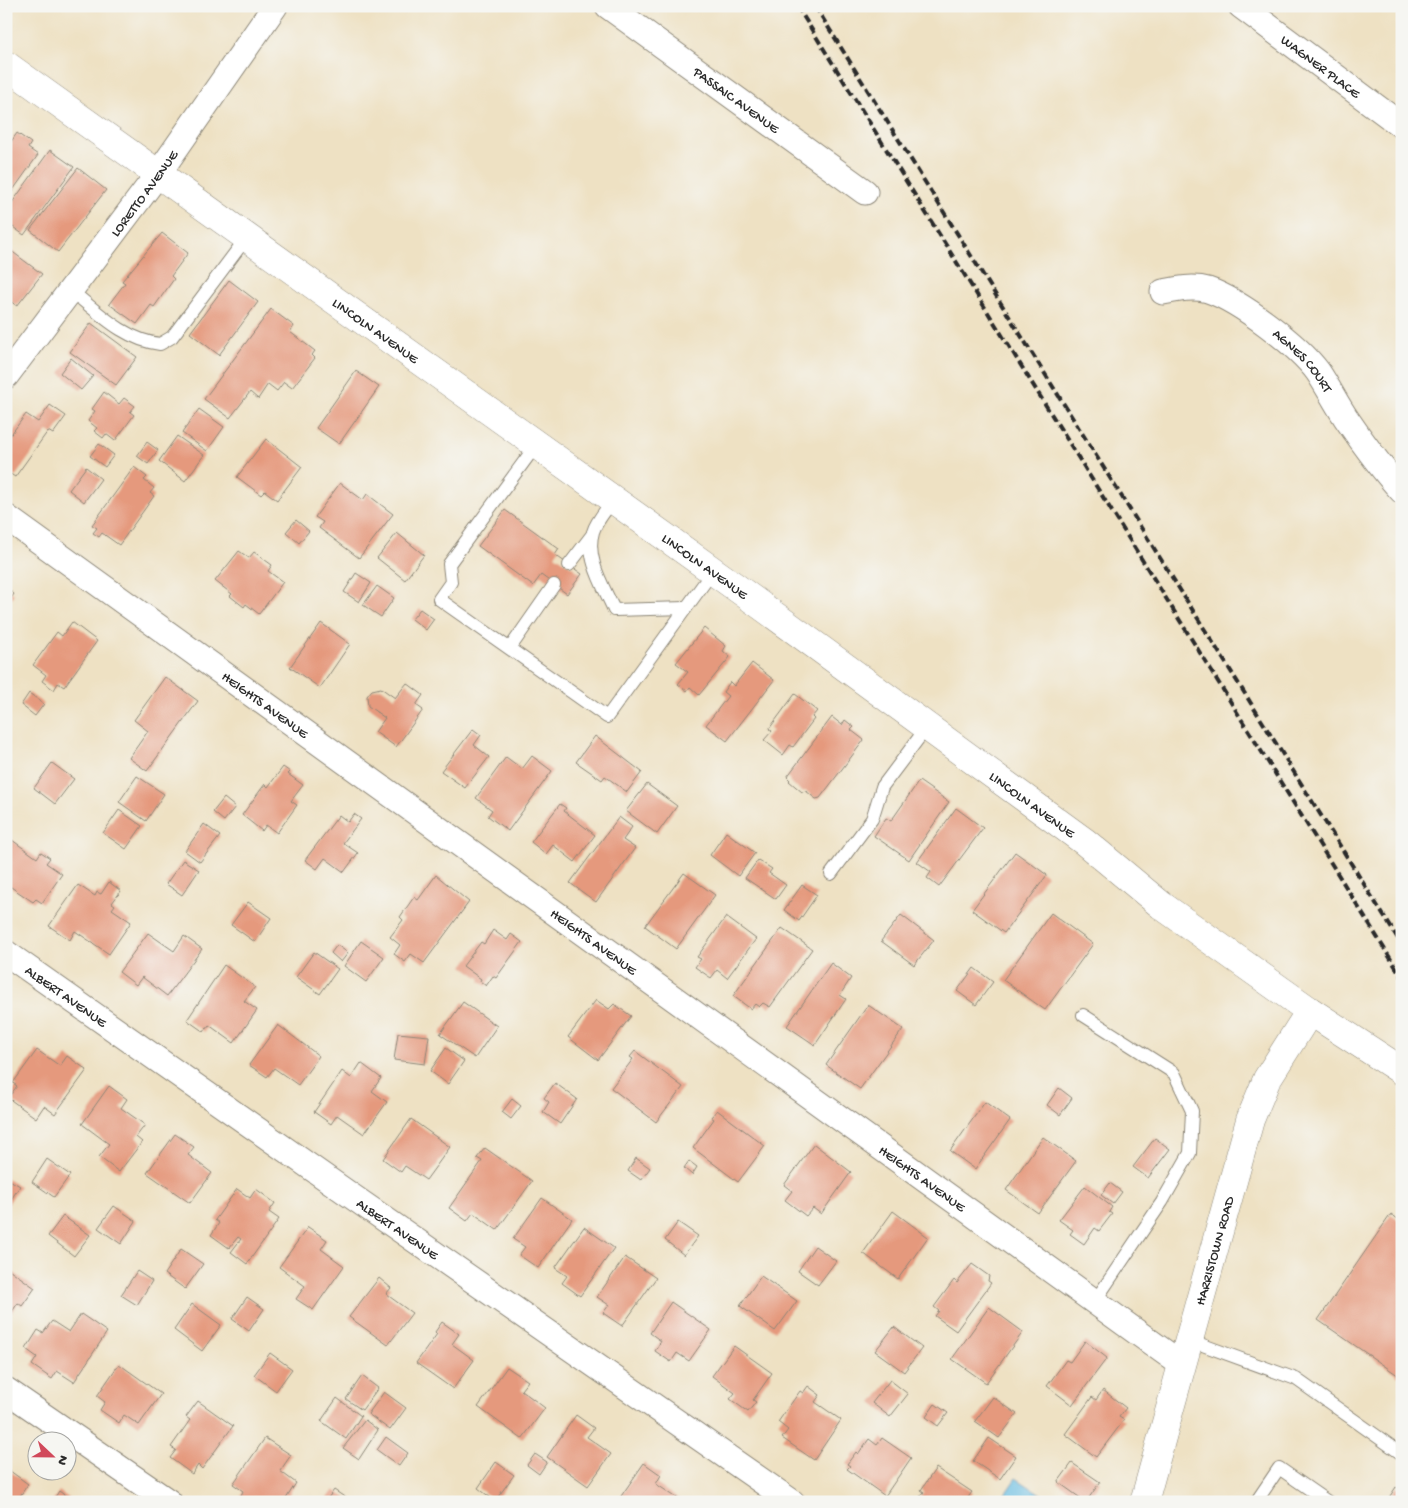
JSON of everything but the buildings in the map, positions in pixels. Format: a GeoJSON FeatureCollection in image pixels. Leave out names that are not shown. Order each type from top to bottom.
{"type":"FeatureCollection","features":[{"type":"Feature","properties":{"kind":"main road","name":"LINCOLN AVENUE"},"geometry":{"type":"LineString","coordinates":[[6,65],[614,499],[1085,842],[1161,905],[1310,1012],[1402,1072]]}},
{"type":"Feature","properties":{"kind":"main road","name":"HARRISTOWN ROAD"},"geometry":{"type":"LineString","coordinates":[[1144,1502],[1250,1120],[1267,1079],[1310,1012]]}},
{"type":"Feature","properties":{"kind":"street","name":"LORETTO AVENUE"},"geometry":{"type":"LineString","coordinates":[[6,376],[158,174],[275,6]]}},
{"type":"Feature","properties":{"kind":"street","name":"PASSAIC AVENUE"},"geometry":{"type":"LineString","coordinates":[[608,6],[865,192]]}},
{"type":"Feature","properties":{"kind":"street","name":"WAGNER PLACE"},"geometry":{"type":"LineString","coordinates":[[1241,6],[1402,126]]}},
{"type":"Feature","properties":{"kind":"street","name":"AGNES COURT"},"geometry":{"type":"LineString","coordinates":[[1163,292],[1186,287],[1207,290],[1232,301],[1288,342],[1317,371],[1346,417],[1388,476],[1402,491]]}},
{"type":"Feature","properties":{"kind":"street","name":"HEIGHTS AVENUE"},"geometry":{"type":"LineString","coordinates":[[6,517],[1095,1301],[1185,1352]]}},
{"type":"Feature","properties":{"kind":"street","name":"ALBERT AVENUE"},"geometry":{"type":"LineString","coordinates":[[6,952],[353,1197],[792,1502]]}},
{"type":"Feature","properties":{"kind":"street"},"geometry":{"type":"LineString","coordinates":[[6,1390],[169,1502]]}},
{"type":"Feature","properties":{"kind":"lane"},"geometry":{"type":"LineString","coordinates":[[70,290],[128,334],[142,341],[160,344],[172,337],[247,238]]}},
{"type":"Feature","properties":{"kind":"lane"},"geometry":{"type":"LineString","coordinates":[[537,444],[449,564],[451,582],[439,599],[608,717],[713,571]]}},
{"type":"Feature","properties":{"kind":"lane"},"geometry":{"type":"LineString","coordinates":[[569,565],[592,535],[614,499]]}},
{"type":"Feature","properties":{"kind":"lane"},"geometry":{"type":"LineString","coordinates":[[592,535],[591,549],[594,564],[614,610],[686,608]]}},
{"type":"Feature","properties":{"kind":"lane"},"geometry":{"type":"LineString","coordinates":[[510,648],[554,585]]}},
{"type":"Feature","properties":{"kind":"lane"},"geometry":{"type":"LineString","coordinates":[[831,874],[872,819],[882,787],[927,727]]}},
{"type":"Feature","properties":{"kind":"lane"},"geometry":{"type":"LineString","coordinates":[[1083,1015],[1174,1073],[1192,1111],[1190,1153],[1162,1202],[1095,1301]]}},
{"type":"Feature","properties":{"kind":"lane"},"geometry":{"type":"LineString","coordinates":[[1185,1352],[1296,1380],[1402,1454]]}},
{"type":"Feature","properties":{"kind":"lane"},"geometry":{"type":"LineString","coordinates":[[1256,1502],[1279,1468],[1328,1502]]}},
{"type":"Feature","properties":{"kind":"water"},"geometry":{"type":"Polygon","coordinates":[[[1016,1478],[1053,1502],[1009,1502],[1003,1497],[1016,1478]]]}},
{"type":"Feature","properties":{"kind":"railway"},"geometry":{"type":"LineString","coordinates":[[797,6],[1402,977]]}},
{"type":"Feature","properties":{"kind":"railway"},"geometry":{"type":"LineString","coordinates":[[815,6],[1402,945]]}}]}
